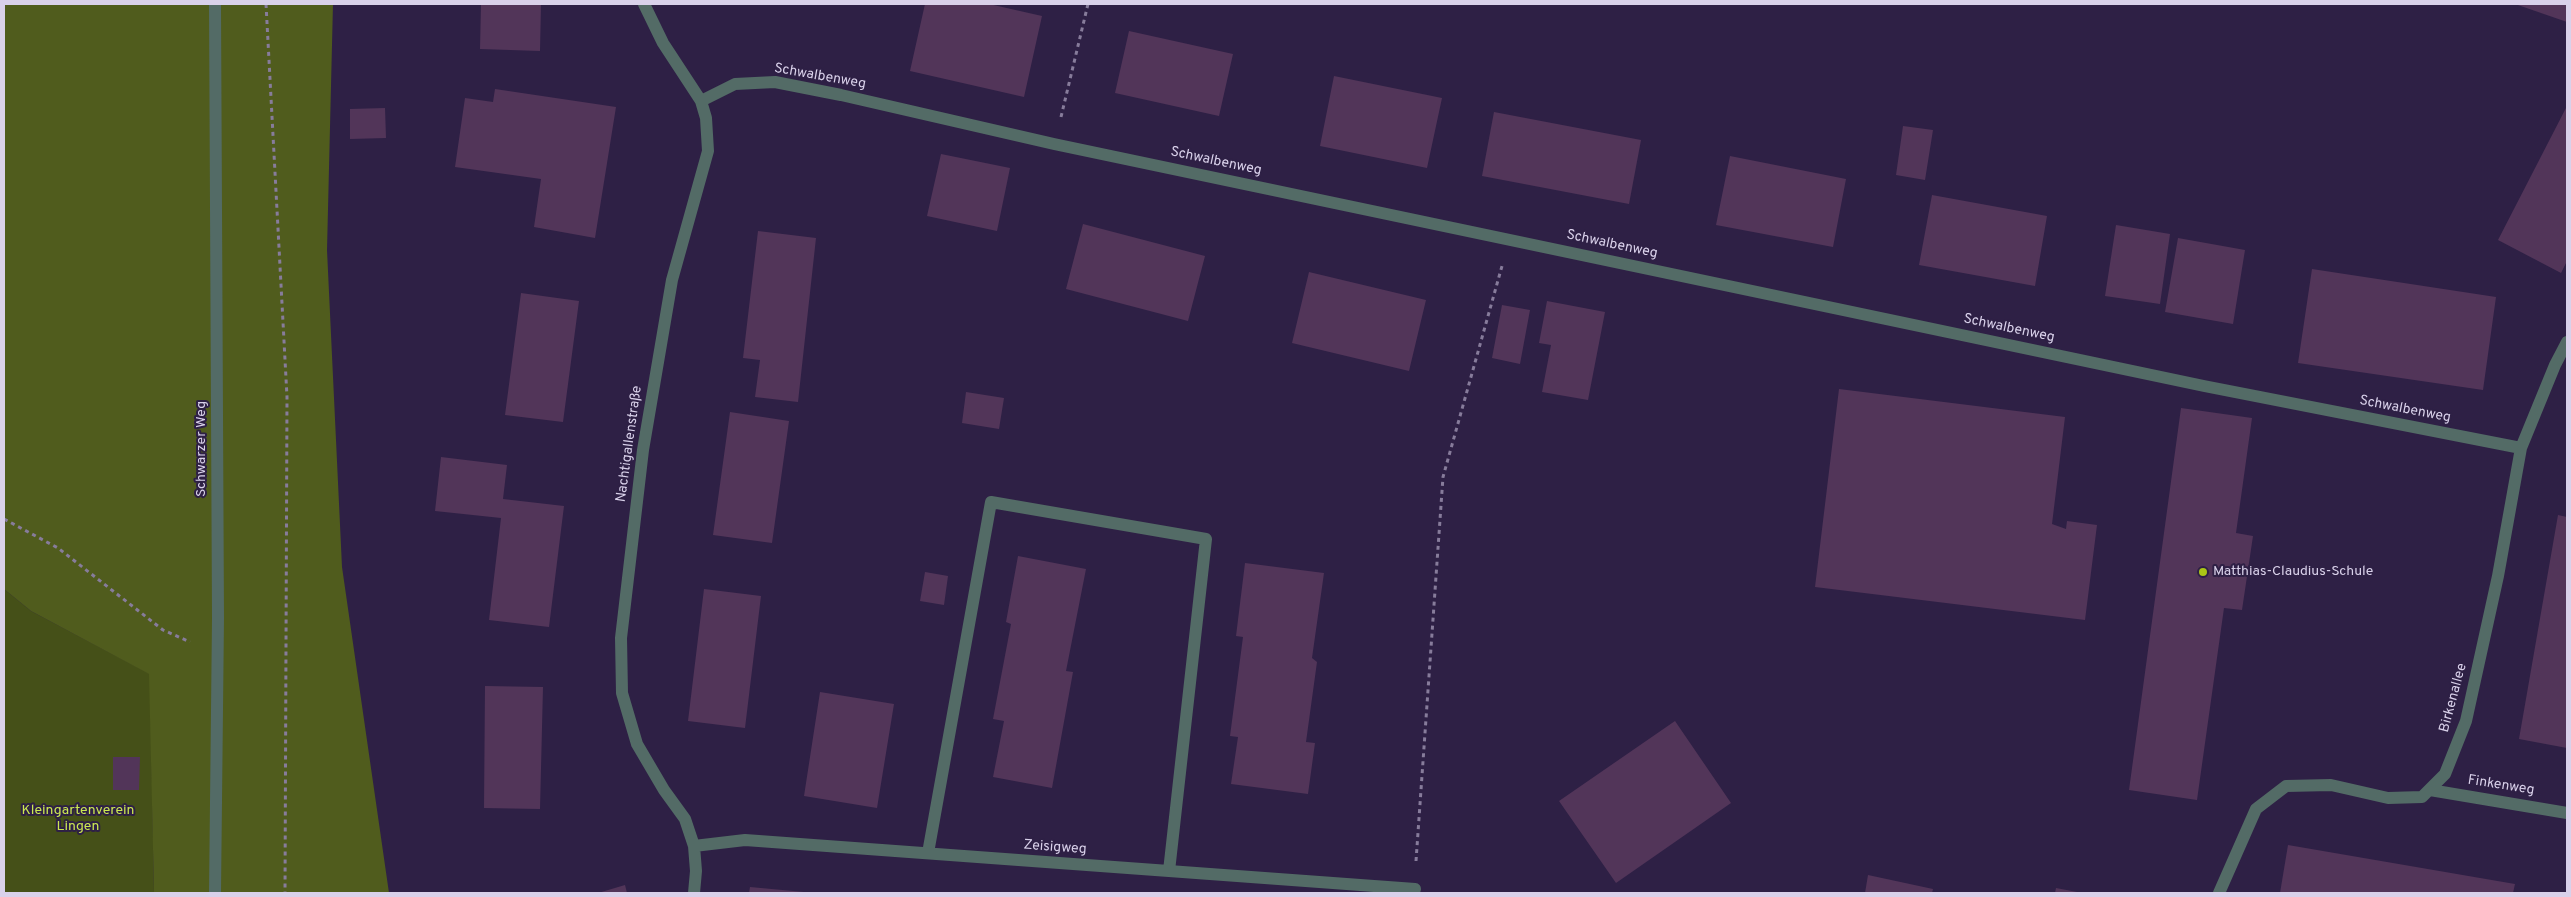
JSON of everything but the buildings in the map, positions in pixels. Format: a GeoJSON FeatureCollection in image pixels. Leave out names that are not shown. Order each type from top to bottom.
{"type":"FeatureCollection","features":[{"type":"Feature","properties":{"kind":"street","name":"Schwarzer Weg"},"geometry":{"type":"LineString","coordinates":[[215,4],[218,647],[215,893]]}},
{"type":"Feature","properties":{"kind":"street","name":"Nachtigallenstraße"},"geometry":{"type":"LineString","coordinates":[[644,4],[663,43],[701,100],[706,118],[708,151],[672,280],[643,450],[621,638],[622,693],[637,744],[664,790],[685,819],[694,846],[696,871],[694,893]]}},
{"type":"Feature","properties":{"kind":"street","name":"Schwalbenweg"},"geometry":{"type":"LineString","coordinates":[[701,100],[735,84],[775,82],[841,95],[1054,144],[2194,384],[2521,448]]}},
{"type":"Feature","properties":{"kind":"street","name":"Birkenallee"},"geometry":{"type":"LineString","coordinates":[[2430,790],[2445,774],[2466,721],[2498,576],[2521,448],[2555,365],[2567,342]]}},
{"type":"Feature","properties":{"kind":"street"},"geometry":{"type":"LineString","coordinates":[[928,853],[991,502],[1206,538],[1169,871]]}},
{"type":"Feature","properties":{"kind":"street"},"geometry":{"type":"LineString","coordinates":[[2219,893],[2256,809],[2286,786],[2331,785],[2388,798],[2422,797],[2430,790]]}},
{"type":"Feature","properties":{"kind":"street","name":"Finkenweg"},"geometry":{"type":"LineString","coordinates":[[2430,790],[2567,812]]}},
{"type":"Feature","properties":{"kind":"street","name":"Zeisigweg"},"geometry":{"type":"LineString","coordinates":[[694,846],[744,840],[1415,889]]}},
{"type":"Feature","properties":{"kind":"path"},"geometry":{"type":"LineString","coordinates":[[266,4],[287,397],[285,893]]}},
{"type":"Feature","properties":{"kind":"path"},"geometry":{"type":"LineString","coordinates":[[1054,144],[1088,4]]}},
{"type":"Feature","properties":{"kind":"path"},"geometry":{"type":"LineString","coordinates":[[1415,889],[1443,477],[1510,239]]}},
{"type":"Feature","properties":{"kind":"path"},"geometry":{"type":"LineString","coordinates":[[4,519],[58,548],[163,630],[189,641],[218,647]]}},
{"type":"Feature","properties":{"kind":"green space"},"geometry":{"type":"Polygon","coordinates":[[[4,4],[333,4],[327,250],[342,567],[389,893],[154,893],[149,674],[31,611],[4,589],[4,4]]]}},
{"type":"Feature","properties":{"kind":"green space","name":"Kleingartenverein Lingen"},"geometry":{"type":"Polygon","coordinates":[[[4,589],[31,611],[150,674],[154,893],[4,893],[4,589]]]}},
{"type":"Feature","properties":{"kind":"place","name":"Matthias-Claudius-Schule"},"geometry":{"type":"Point","coordinates":[2203,572]}}]}
